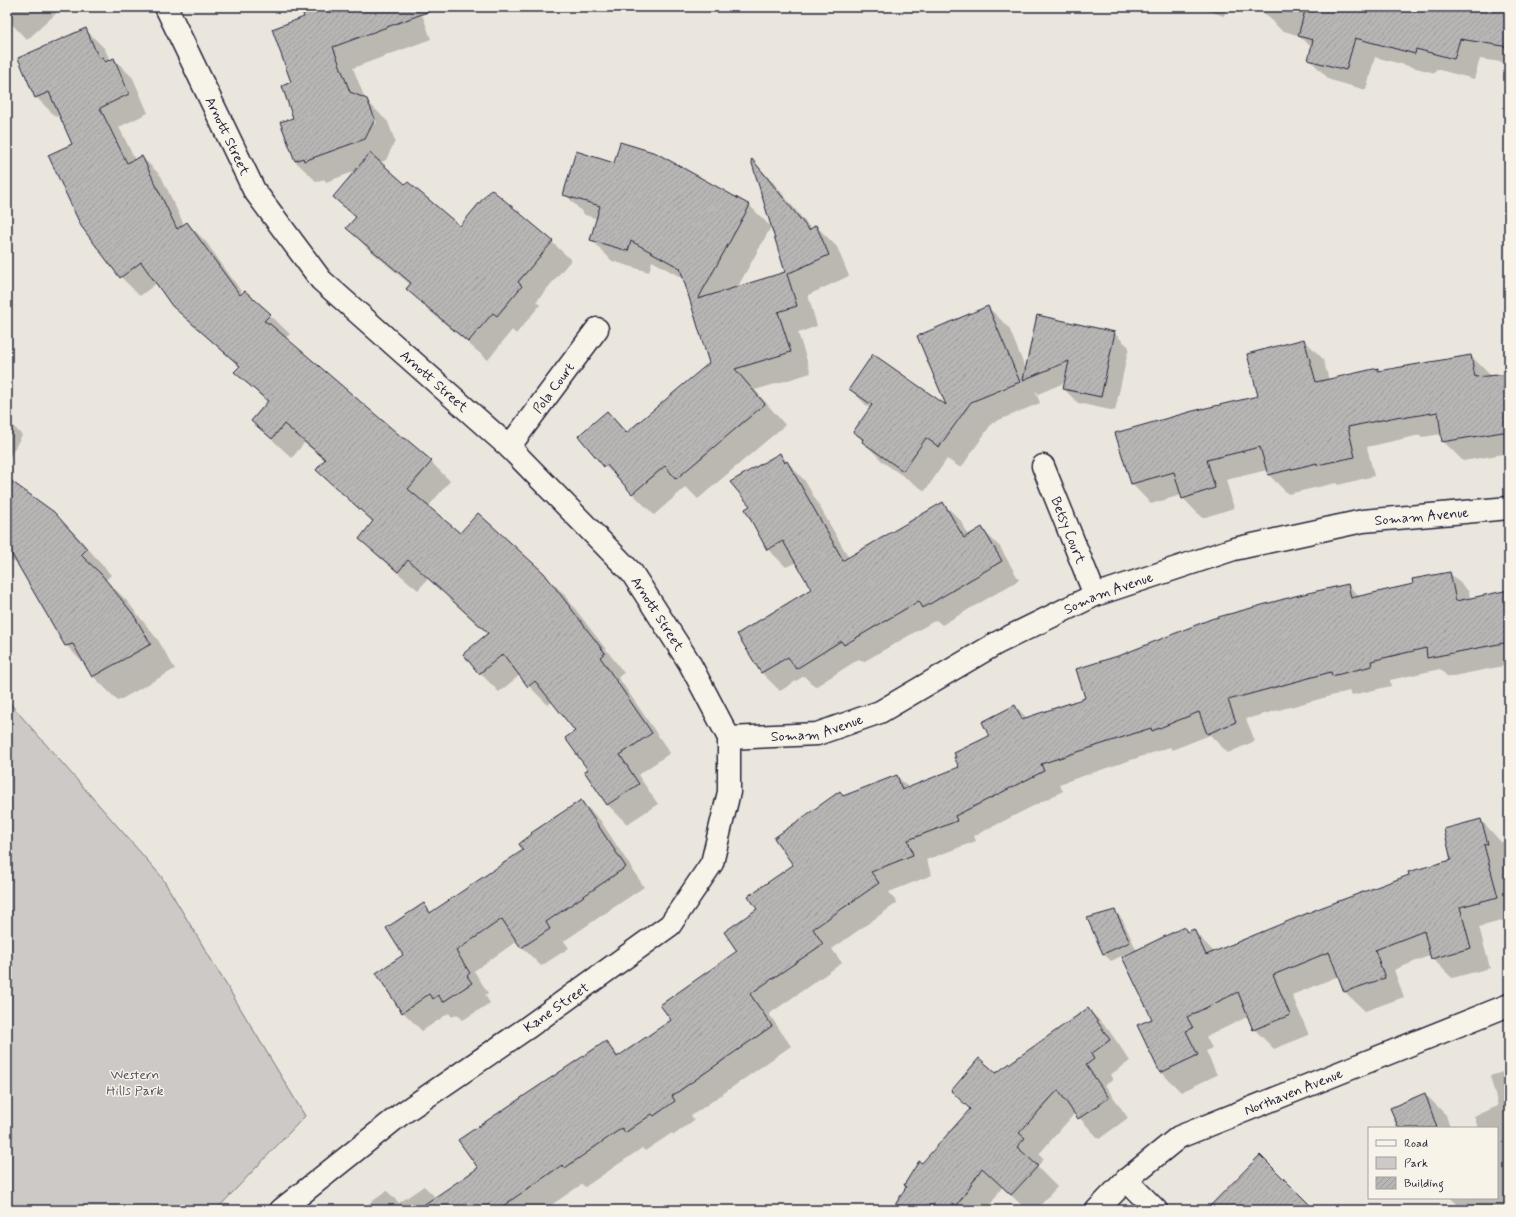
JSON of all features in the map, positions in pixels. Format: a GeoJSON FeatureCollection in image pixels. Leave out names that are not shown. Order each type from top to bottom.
{"type":"FeatureCollection","features":[{"type":"Feature","properties":{"kind":"street","name":"Arnott Street"},"geometry":{"type":"LineString","coordinates":[[166,7],[254,190],[321,280],[509,447],[632,573],[689,662],[729,738]]}},
{"type":"Feature","properties":{"kind":"street","name":"Pola Court"},"geometry":{"type":"LineString","coordinates":[[509,447],[597,329]]}},
{"type":"Feature","properties":{"kind":"street","name":"Betsy Court"},"geometry":{"type":"LineString","coordinates":[[1043,466],[1095,595]]}},
{"type":"Feature","properties":{"kind":"street","name":"Somam Avenue"},"geometry":{"type":"LineString","coordinates":[[729,738],[817,734],[880,712],[997,643],[1095,595],[1234,549],[1363,521],[1509,508]]}},
{"type":"Feature","properties":{"kind":"street","name":"Kane Street"},"geometry":{"type":"LineString","coordinates":[[281,1210],[400,1116],[527,1028],[670,925],[712,864],[729,792],[729,738]]}},
{"type":"Feature","properties":{"kind":"street","name":"Northaven Avenue"},"geometry":{"type":"LineString","coordinates":[[1097,1210],[1126,1180],[1179,1137],[1509,1005]]}},
{"type":"Feature","properties":{"kind":"street"},"geometry":{"type":"LineString","coordinates":[[1126,1180],[1156,1210]]}},
{"type":"Feature","properties":{"kind":"green space","name":"Western Hills Park"},"geometry":{"type":"Polygon","coordinates":[[[7,700],[161,876],[305,1116],[216,1210],[7,1210],[7,700]]]}},
{"type":"Feature","properties":{"kind":"building"},"geometry":{"type":"Polygon","coordinates":[[[301,7],[433,7],[433,10],[333,47],[350,92],[367,99],[375,119],[365,139],[304,161],[303,158],[295,161],[280,122],[293,118],[282,86],[291,82],[272,29],[304,17],[301,7]]]}},
{"type":"Feature","properties":{"kind":"building"},"geometry":{"type":"Polygon","coordinates":[[[1306,7],[1509,7],[1509,47],[1460,39],[1454,59],[1416,49],[1415,54],[1355,38],[1346,70],[1308,60],[1313,40],[1298,36],[1306,7]]]}},
{"type":"Feature","properties":{"kind":"building"},"geometry":{"type":"Polygon","coordinates":[[[86,28],[99,59],[103,57],[105,62],[114,58],[129,94],[100,108],[127,163],[142,156],[177,229],[187,222],[240,295],[245,291],[271,314],[264,321],[270,324],[404,439],[405,438],[432,461],[408,489],[460,533],[478,513],[544,573],[605,653],[600,657],[652,733],[620,755],[639,784],[607,805],[584,771],[588,770],[565,738],[575,731],[535,681],[528,687],[503,654],[479,674],[463,654],[488,633],[408,560],[398,572],[359,539],[373,521],[316,470],[325,459],[284,424],[272,439],[251,421],[268,401],[234,372],[240,366],[172,306],[141,262],[120,278],[81,226],[48,155],[72,144],[49,92],[35,98],[18,58],[86,28]]]}},
{"type":"Feature","properties":{"kind":"building"},"geometry":{"type":"Polygon","coordinates":[[[620,142],[656,153],[750,205],[698,299],[785,272],[751,160],[752,159],[809,230],[816,225],[829,255],[787,274],[797,306],[778,312],[791,352],[735,369],[765,404],[676,479],[665,466],[632,494],[607,465],[604,467],[578,436],[607,411],[626,433],[709,363],[680,268],[631,241],[628,251],[590,240],[600,206],[563,195],[576,151],[614,163],[620,142]]]}},
{"type":"Feature","properties":{"kind":"building"},"geometry":{"type":"Polygon","coordinates":[[[370,153],[405,184],[408,182],[460,226],[491,189],[553,241],[518,282],[522,286],[497,316],[493,313],[468,342],[406,289],[411,283],[346,228],[356,217],[333,197],[370,153]]]}},
{"type":"Feature","properties":{"kind":"building"},"geometry":{"type":"Polygon","coordinates":[[[988,306],[1020,382],[971,402],[939,447],[926,438],[903,471],[862,442],[863,439],[853,432],[872,405],[849,389],[873,354],[946,405],[917,336],[988,306]]]}},
{"type":"Feature","properties":{"kind":"building"},"geometry":{"type":"Polygon","coordinates":[[[1037,315],[1115,332],[1101,397],[1063,389],[1069,361],[1023,380],[1037,315]]]}},
{"type":"Feature","properties":{"kind":"building"},"geometry":{"type":"Polygon","coordinates":[[[1304,339],[1316,382],[1378,368],[1378,371],[1471,355],[1475,377],[1509,374],[1509,431],[1442,442],[1438,412],[1402,418],[1401,416],[1348,427],[1355,457],[1317,465],[1317,463],[1268,475],[1260,447],[1207,460],[1215,488],[1182,499],[1174,472],[1131,484],[1115,433],[1193,411],[1258,396],[1247,354],[1304,339]]]}},
{"type":"Feature","properties":{"kind":"building"},"geometry":{"type":"Polygon","coordinates":[[[780,453],[785,463],[787,461],[843,560],[842,561],[943,502],[964,538],[982,527],[1002,561],[923,608],[919,601],[844,645],[841,641],[796,669],[788,657],[761,673],[737,634],[811,589],[783,541],[767,550],[745,509],[750,506],[730,482],[780,453]]]}},
{"type":"Feature","properties":{"kind":"building"},"geometry":{"type":"Polygon","coordinates":[[[7,478],[54,512],[87,549],[81,555],[101,574],[133,614],[151,644],[92,677],[73,644],[65,646],[7,546],[7,478]]]}},
{"type":"Feature","properties":{"kind":"building"},"geometry":{"type":"Polygon","coordinates":[[[1450,572],[1456,601],[1509,590],[1509,642],[1427,658],[1426,648],[1371,661],[1372,666],[1332,676],[1331,672],[1228,700],[1236,722],[1207,734],[1199,712],[1152,731],[1151,728],[1041,764],[1044,771],[955,816],[957,821],[908,840],[913,855],[871,872],[879,883],[813,929],[823,944],[750,994],[772,1026],[672,1096],[675,1101],[654,1116],[652,1114],[625,1133],[622,1128],[565,1168],[562,1165],[497,1210],[416,1210],[478,1168],[458,1140],[606,1041],[617,1057],[671,1020],[660,1005],[737,951],[724,932],[757,909],[748,896],[793,865],[774,838],[840,791],[843,796],[897,775],[902,790],[959,767],[954,757],[956,757],[954,753],[989,736],[982,722],[1015,705],[1022,719],[1085,698],[1076,669],[1121,655],[1211,619],[1295,596],[1348,584],[1351,598],[1413,584],[1412,579],[1450,572]]]}},
{"type":"Feature","properties":{"kind":"building"},"geometry":{"type":"Polygon","coordinates":[[[581,800],[626,867],[546,922],[550,929],[521,948],[502,919],[456,951],[470,973],[467,976],[472,983],[443,1002],[438,995],[433,999],[429,994],[402,1013],[376,973],[403,955],[386,928],[424,903],[430,913],[523,850],[519,844],[532,834],[531,833],[581,800]]]}},
{"type":"Feature","properties":{"kind":"building"},"geometry":{"type":"Polygon","coordinates":[[[1481,819],[1488,844],[1484,845],[1498,897],[1460,907],[1471,948],[1431,959],[1424,931],[1375,950],[1385,978],[1344,992],[1329,952],[1273,975],[1290,1015],[1253,1030],[1238,992],[1187,1017],[1193,1028],[1186,1031],[1198,1055],[1160,1073],[1137,1025],[1152,1019],[1122,957],[1184,927],[1187,932],[1194,929],[1206,955],[1320,908],[1409,875],[1408,872],[1451,860],[1444,829],[1481,819]]]}},
{"type":"Feature","properties":{"kind":"building"},"geometry":{"type":"Polygon","coordinates":[[[1115,910],[1130,942],[1103,954],[1087,918],[1115,910]]]}},
{"type":"Feature","properties":{"kind":"building"},"geometry":{"type":"Polygon","coordinates":[[[1088,1008],[1110,1040],[1091,1054],[1094,1059],[1086,1065],[1109,1098],[1078,1119],[1058,1090],[1019,1133],[1025,1138],[1017,1147],[1038,1166],[1011,1195],[982,1168],[954,1210],[892,1210],[906,1187],[904,1185],[919,1161],[922,1163],[970,1109],[951,1091],[979,1058],[996,1073],[1088,1008]]]}},
{"type":"Feature","properties":{"kind":"building"},"geometry":{"type":"Polygon","coordinates":[[[1425,1093],[1437,1127],[1399,1127],[1390,1108],[1425,1093]]]}},
{"type":"Feature","properties":{"kind":"building"},"geometry":{"type":"Polygon","coordinates":[[[1260,1155],[1315,1210],[1206,1210],[1260,1155]]]}}]}
